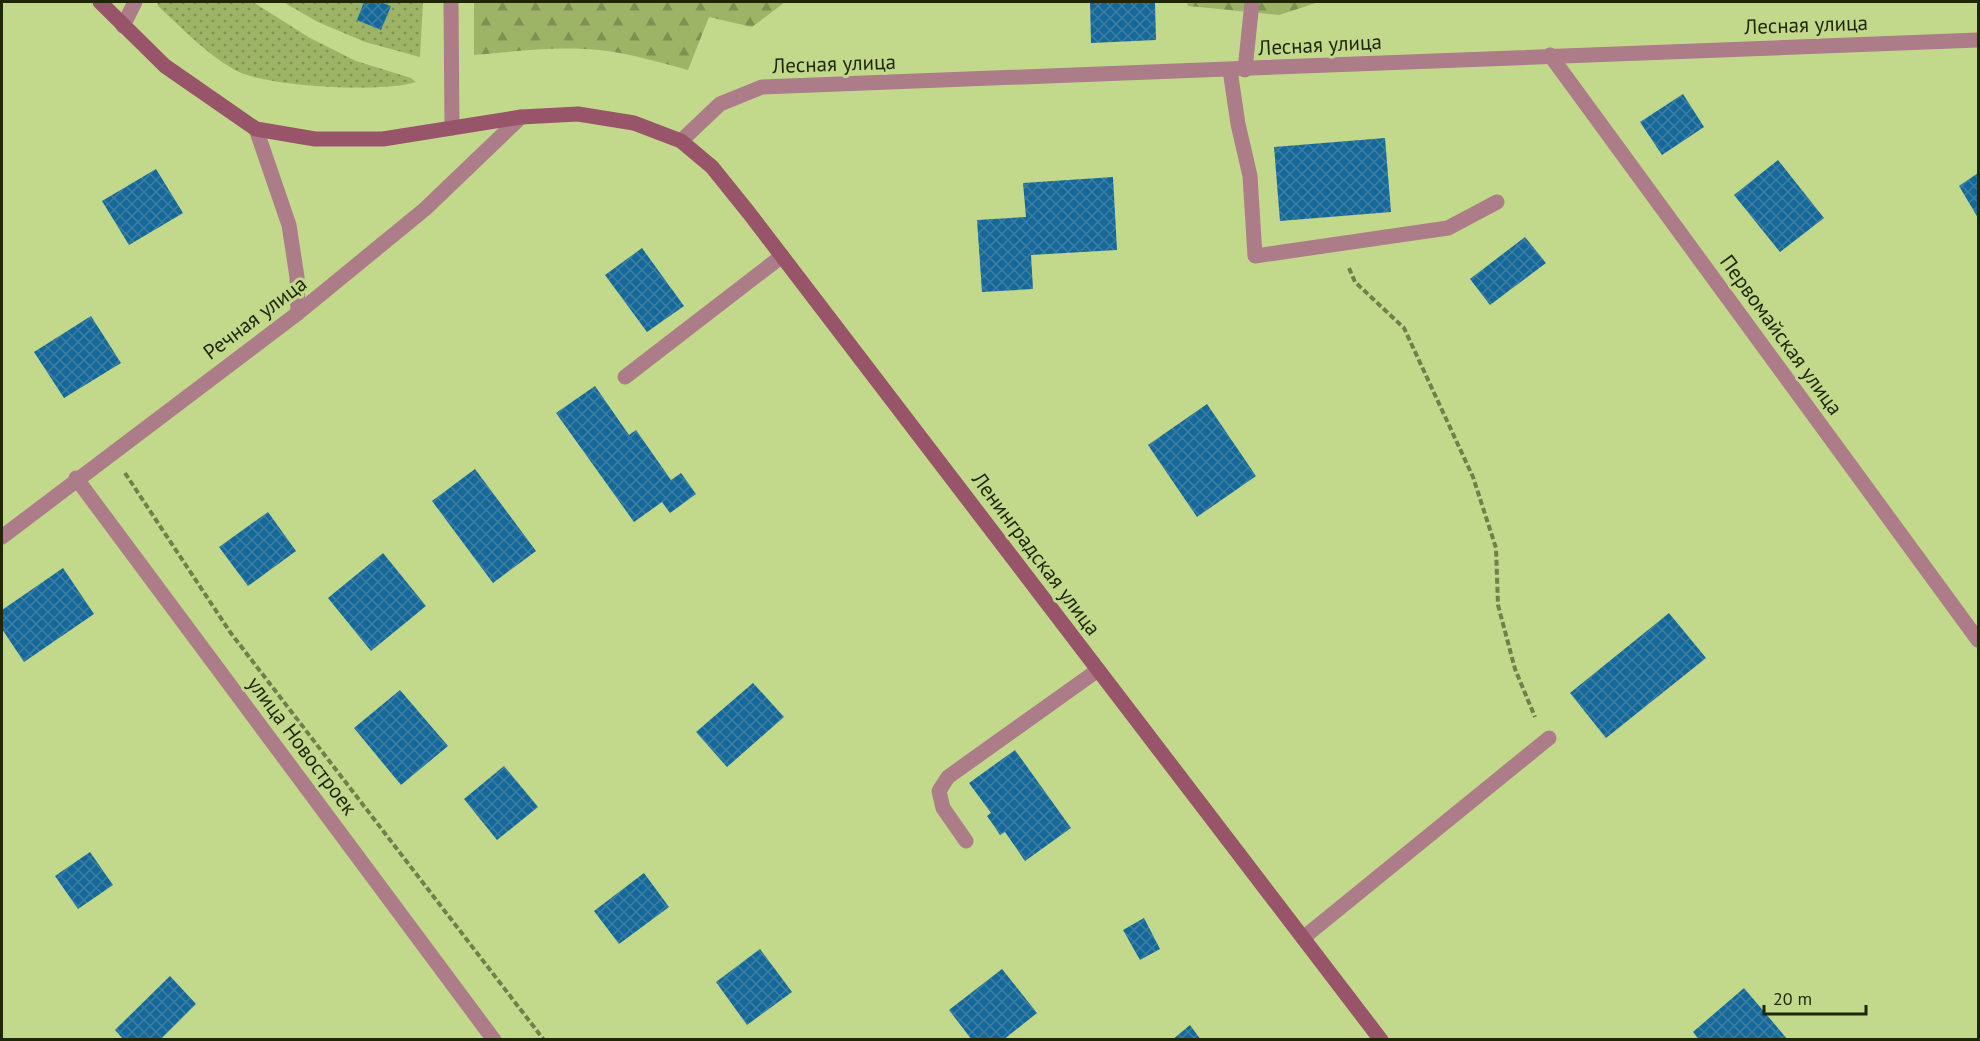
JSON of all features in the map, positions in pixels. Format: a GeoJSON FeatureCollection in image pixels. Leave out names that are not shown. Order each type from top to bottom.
{"type":"FeatureCollection","features":[{"type":"Feature","properties":{"kind":"main road"},"geometry":{"type":"LineString","coordinates":[[100,2],[165,66],[256,129],[315,139],[383,139],[521,117]]}},
{"type":"Feature","properties":{"kind":"main road","name":"Ленинградская улица"},"geometry":{"type":"LineString","coordinates":[[521,117],[578,114],[634,123],[681,141],[712,167],[1381,1040]]}},
{"type":"Feature","properties":{"kind":"street"},"geometry":{"type":"LineString","coordinates":[[123,26],[135,2]]}},
{"type":"Feature","properties":{"kind":"street"},"geometry":{"type":"LineString","coordinates":[[452,2],[452,128]]}},
{"type":"Feature","properties":{"kind":"street"},"geometry":{"type":"LineString","coordinates":[[1252,2],[1237,70],[1238,124],[1250,176],[1255,256],[1448,228],[1497,202]]}},
{"type":"Feature","properties":{"kind":"street","name":"Лесная улица"},"geometry":{"type":"LineString","coordinates":[[681,141],[720,104],[762,87],[1978,40]]}},
{"type":"Feature","properties":{"kind":"street","name":"Первомайская улица"},"geometry":{"type":"LineString","coordinates":[[1550,55],[1978,640]]}},
{"type":"Feature","properties":{"kind":"street","name":"Речная улица"},"geometry":{"type":"LineString","coordinates":[[2,537],[76,478],[298,313],[425,210],[521,117]]}},
{"type":"Feature","properties":{"kind":"street"},"geometry":{"type":"LineString","coordinates":[[256,129],[289,225],[297,277],[298,313]]}},
{"type":"Feature","properties":{"kind":"street"},"geometry":{"type":"LineString","coordinates":[[625,377],[782,256]]}},
{"type":"Feature","properties":{"kind":"street","name":"улица Новостроек"},"geometry":{"type":"LineString","coordinates":[[76,478],[494,1040]]}},
{"type":"Feature","properties":{"kind":"street"},"geometry":{"type":"LineString","coordinates":[[966,841],[943,808],[939,791],[948,777],[1098,670]]}},
{"type":"Feature","properties":{"kind":"street"},"geometry":{"type":"LineString","coordinates":[[1303,939],[1549,738]]}},
{"type":"Feature","properties":{"kind":"path"},"geometry":{"type":"LineString","coordinates":[[1339,244],[1355,282],[1404,328],[1473,477],[1496,548],[1498,605],[1515,669],[1531,712],[1549,738]]}},
{"type":"Feature","properties":{"kind":"path"},"geometry":{"type":"LineString","coordinates":[[111,452],[230,632],[544,1040]]}},
{"type":"Feature","properties":{"kind":"green space"},"geometry":{"type":"Polygon","coordinates":[[[157,2],[253,2],[310,38],[356,61],[411,78],[416,82],[352,88],[271,81],[250,76],[224,64],[204,49],[158,6],[157,2]]]}},
{"type":"Feature","properties":{"kind":"green space"},"geometry":{"type":"Polygon","coordinates":[[[283,2],[423,2],[420,57],[365,42],[318,22],[283,2]]]}},
{"type":"Feature","properties":{"kind":"green space"},"geometry":{"type":"Polygon","coordinates":[[[474,2],[785,2],[752,27],[709,17],[688,70],[637,56],[597,50],[543,49],[474,55],[474,2]]]}},
{"type":"Feature","properties":{"kind":"green space"},"geometry":{"type":"Polygon","coordinates":[[[1187,2],[1319,2],[1279,15],[1188,6],[1187,2]]]}},
{"type":"Feature","properties":{"kind":"building"},"geometry":{"type":"Polygon","coordinates":[[[364,2],[380,2],[391,6],[381,30],[357,20],[364,2]]]}},
{"type":"Feature","properties":{"kind":"building"},"geometry":{"type":"Polygon","coordinates":[[[1090,2],[1155,2],[1156,40],[1091,43],[1090,2]]]}},
{"type":"Feature","properties":{"kind":"building"},"geometry":{"type":"Polygon","coordinates":[[[1683,94],[1704,127],[1662,155],[1640,122],[1683,94]]]}},
{"type":"Feature","properties":{"kind":"building"},"geometry":{"type":"Polygon","coordinates":[[[1385,138],[1391,212],[1280,221],[1274,147],[1385,138]]]}},
{"type":"Feature","properties":{"kind":"building"},"geometry":{"type":"Polygon","coordinates":[[[1778,160],[1824,218],[1780,252],[1734,195],[1778,160]]]}},
{"type":"Feature","properties":{"kind":"building"},"geometry":{"type":"Polygon","coordinates":[[[156,169],[183,213],[129,245],[102,201],[156,169]]]}},
{"type":"Feature","properties":{"kind":"building"},"geometry":{"type":"Polygon","coordinates":[[[1978,173],[1978,218],[1959,186],[1978,173]]]}},
{"type":"Feature","properties":{"kind":"building"},"geometry":{"type":"Polygon","coordinates":[[[1113,177],[1117,250],[1031,255],[1033,289],[982,292],[977,220],[1026,217],[1023,183],[1113,177]]]}},
{"type":"Feature","properties":{"kind":"building"},"geometry":{"type":"Polygon","coordinates":[[[1525,237],[1546,263],[1490,305],[1470,279],[1525,237]]]}},
{"type":"Feature","properties":{"kind":"building"},"geometry":{"type":"Polygon","coordinates":[[[642,248],[684,306],[647,332],[605,275],[642,248]]]}},
{"type":"Feature","properties":{"kind":"building"},"geometry":{"type":"Polygon","coordinates":[[[91,316],[121,363],[64,398],[34,352],[91,316]]]}},
{"type":"Feature","properties":{"kind":"building"},"geometry":{"type":"Polygon","coordinates":[[[595,386],[629,435],[636,430],[671,480],[681,473],[696,494],[670,513],[662,502],[634,522],[556,413],[595,386]]]}},
{"type":"Feature","properties":{"kind":"building"},"geometry":{"type":"Polygon","coordinates":[[[1207,404],[1256,476],[1197,517],[1148,445],[1207,404]]]}},
{"type":"Feature","properties":{"kind":"building"},"geometry":{"type":"Polygon","coordinates":[[[475,469],[536,551],[493,583],[432,501],[475,469]]]}},
{"type":"Feature","properties":{"kind":"building"},"geometry":{"type":"Polygon","coordinates":[[[268,512],[296,551],[248,586],[219,547],[268,512]]]}},
{"type":"Feature","properties":{"kind":"building"},"geometry":{"type":"Polygon","coordinates":[[[383,553],[426,606],[371,651],[328,598],[383,553]]]}},
{"type":"Feature","properties":{"kind":"building"},"geometry":{"type":"Polygon","coordinates":[[[63,568],[94,614],[24,662],[2,629],[2,610],[63,568]]]}},
{"type":"Feature","properties":{"kind":"building"},"geometry":{"type":"Polygon","coordinates":[[[1669,613],[1706,658],[1606,738],[1570,693],[1669,613]]]}},
{"type":"Feature","properties":{"kind":"building"},"geometry":{"type":"Polygon","coordinates":[[[753,683],[784,717],[727,767],[696,732],[753,683]]]}},
{"type":"Feature","properties":{"kind":"building"},"geometry":{"type":"Polygon","coordinates":[[[400,690],[448,746],[401,785],[354,728],[400,690]]]}},
{"type":"Feature","properties":{"kind":"building"},"geometry":{"type":"Polygon","coordinates":[[[1015,750],[1071,828],[1025,861],[1005,832],[1000,835],[987,816],[991,813],[969,783],[1015,750]]]}},
{"type":"Feature","properties":{"kind":"building"},"geometry":{"type":"Polygon","coordinates":[[[504,766],[538,807],[497,840],[464,799],[504,766]]]}},
{"type":"Feature","properties":{"kind":"building"},"geometry":{"type":"Polygon","coordinates":[[[90,852],[113,885],[78,909],[55,876],[90,852]]]}},
{"type":"Feature","properties":{"kind":"building"},"geometry":{"type":"Polygon","coordinates":[[[644,873],[669,907],[619,944],[594,911],[644,873]]]}},
{"type":"Feature","properties":{"kind":"building"},"geometry":{"type":"Polygon","coordinates":[[[1144,918],[1160,949],[1140,960],[1123,930],[1144,918]]]}},
{"type":"Feature","properties":{"kind":"building"},"geometry":{"type":"Polygon","coordinates":[[[760,949],[792,992],[747,1025],[716,982],[760,949]]]}},
{"type":"Feature","properties":{"kind":"building"},"geometry":{"type":"Polygon","coordinates":[[[1002,969],[1037,1013],[1003,1040],[972,1040],[949,1010],[1002,969]]]}},
{"type":"Feature","properties":{"kind":"building"},"geometry":{"type":"Polygon","coordinates":[[[170,976],[196,1004],[160,1040],[124,1040],[115,1030],[170,976]]]}},
{"type":"Feature","properties":{"kind":"building"},"geometry":{"type":"Polygon","coordinates":[[[1744,988],[1788,1040],[1699,1040],[1693,1032],[1744,988]]]}},
{"type":"Feature","properties":{"kind":"building"},"geometry":{"type":"Polygon","coordinates":[[[1190,1025],[1201,1040],[1172,1040],[1190,1025]]]}}]}
